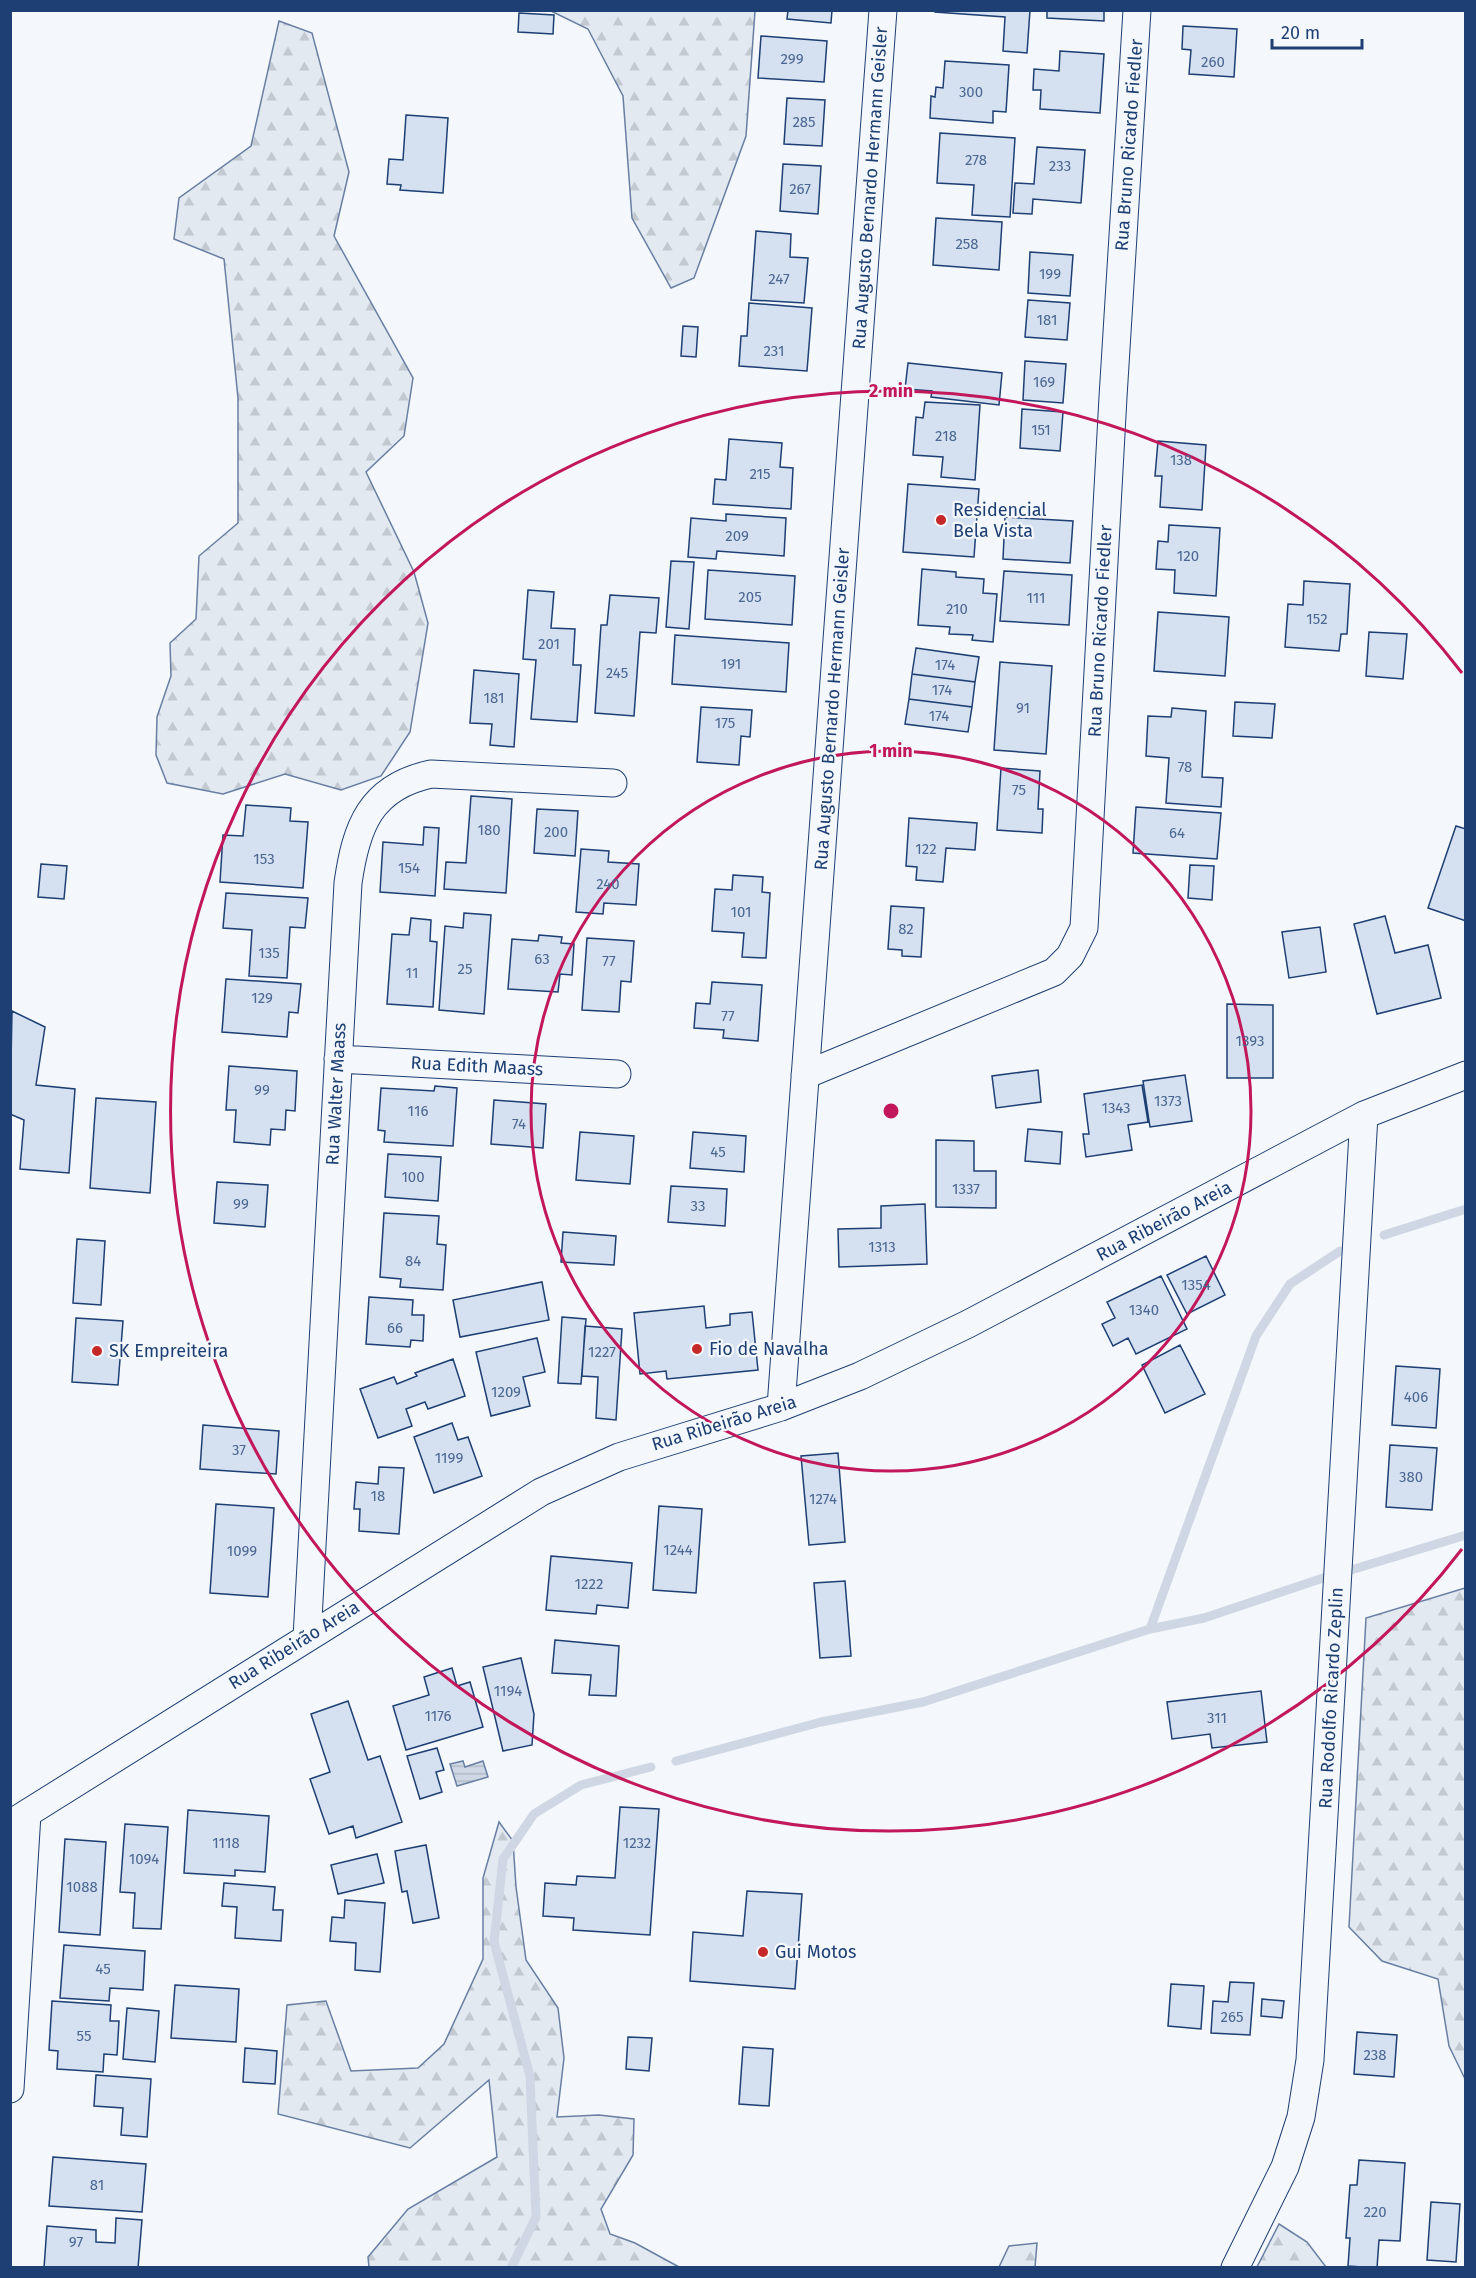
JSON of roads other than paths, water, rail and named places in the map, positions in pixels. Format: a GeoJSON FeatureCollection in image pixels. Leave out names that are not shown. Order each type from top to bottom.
{"type":"FeatureCollection","features":[{"type":"Feature","properties":{"kind":"street","name":"Rua Augusto Bernardo Hermann Geisler"},"geometry":{"type":"LineString","coordinates":[[781,1407],[883,10]]}},
{"type":"Feature","properties":{"kind":"street","name":"Rua Bruno Ricardo Fiedler"},"geometry":{"type":"LineString","coordinates":[[805,1075],[1054,972],[1070,956],[1084,928],[1137,10]]}},
{"type":"Feature","properties":{"kind":"street","name":"Rua Walter Maass"},"geometry":{"type":"LineString","coordinates":[[307,1638],[349,873],[359,828],[372,808],[391,791],[411,778],[431,774],[614,783]]}},
{"type":"Feature","properties":{"kind":"street","name":"Rua Edith Maass"},"geometry":{"type":"LineString","coordinates":[[338,1059],[617,1074]]}},
{"type":"Feature","properties":{"kind":"street","name":"Rua Ribeirão Areia"},"geometry":{"type":"LineString","coordinates":[[19,1819],[508,1511],[579,1473],[651,1446],[781,1407],[914,1352],[1364,1115],[1466,1075]]}},
{"type":"Feature","properties":{"kind":"street","name":"Rua Rodolfo Ricardo Zeplin"},"geometry":{"type":"LineString","coordinates":[[1235,2268],[1285,2168],[1301,2117],[1310,2060],[1364,1115]]}},
{"type":"Feature","properties":{"kind":"street"},"geometry":{"type":"LineString","coordinates":[[10,2089],[19,1819]]}},
{"type":"Feature","properties":{"kind":"waterway"},"geometry":{"type":"LineString","coordinates":[[1384,1235],[1466,1209]]}},
{"type":"Feature","properties":{"kind":"waterway"},"geometry":{"type":"LineString","coordinates":[[1150,1629],[1256,1336],[1290,1284],[1340,1251]]}},
{"type":"Feature","properties":{"kind":"waterway"},"geometry":{"type":"LineString","coordinates":[[1351,1570],[1466,1535]]}},
{"type":"Feature","properties":{"kind":"waterway"},"geometry":{"type":"LineString","coordinates":[[676,1761],[821,1722],[923,1702],[1150,1629],[1204,1618],[1326,1577]]}},
{"type":"Feature","properties":{"kind":"waterway"},"geometry":{"type":"LineString","coordinates":[[511,2268],[536,2217],[530,2076],[494,1942],[503,1859],[534,1814],[581,1785],[651,1767]]}},
{"type":"Feature","properties":{"kind":"place","name":"Residencial Bela Vista"},"geometry":{"type":"Point","coordinates":[941,520]}},
{"type":"Feature","properties":{"kind":"place","name":"Fio de Navalha"},"geometry":{"type":"Point","coordinates":[697,1349]}},
{"type":"Feature","properties":{"kind":"place","name":"SK Empreiteira"},"geometry":{"type":"Point","coordinates":[97,1351]}},
{"type":"Feature","properties":{"kind":"place","name":"Gui Motos"},"geometry":{"type":"Point","coordinates":[763,1952]}}]}
